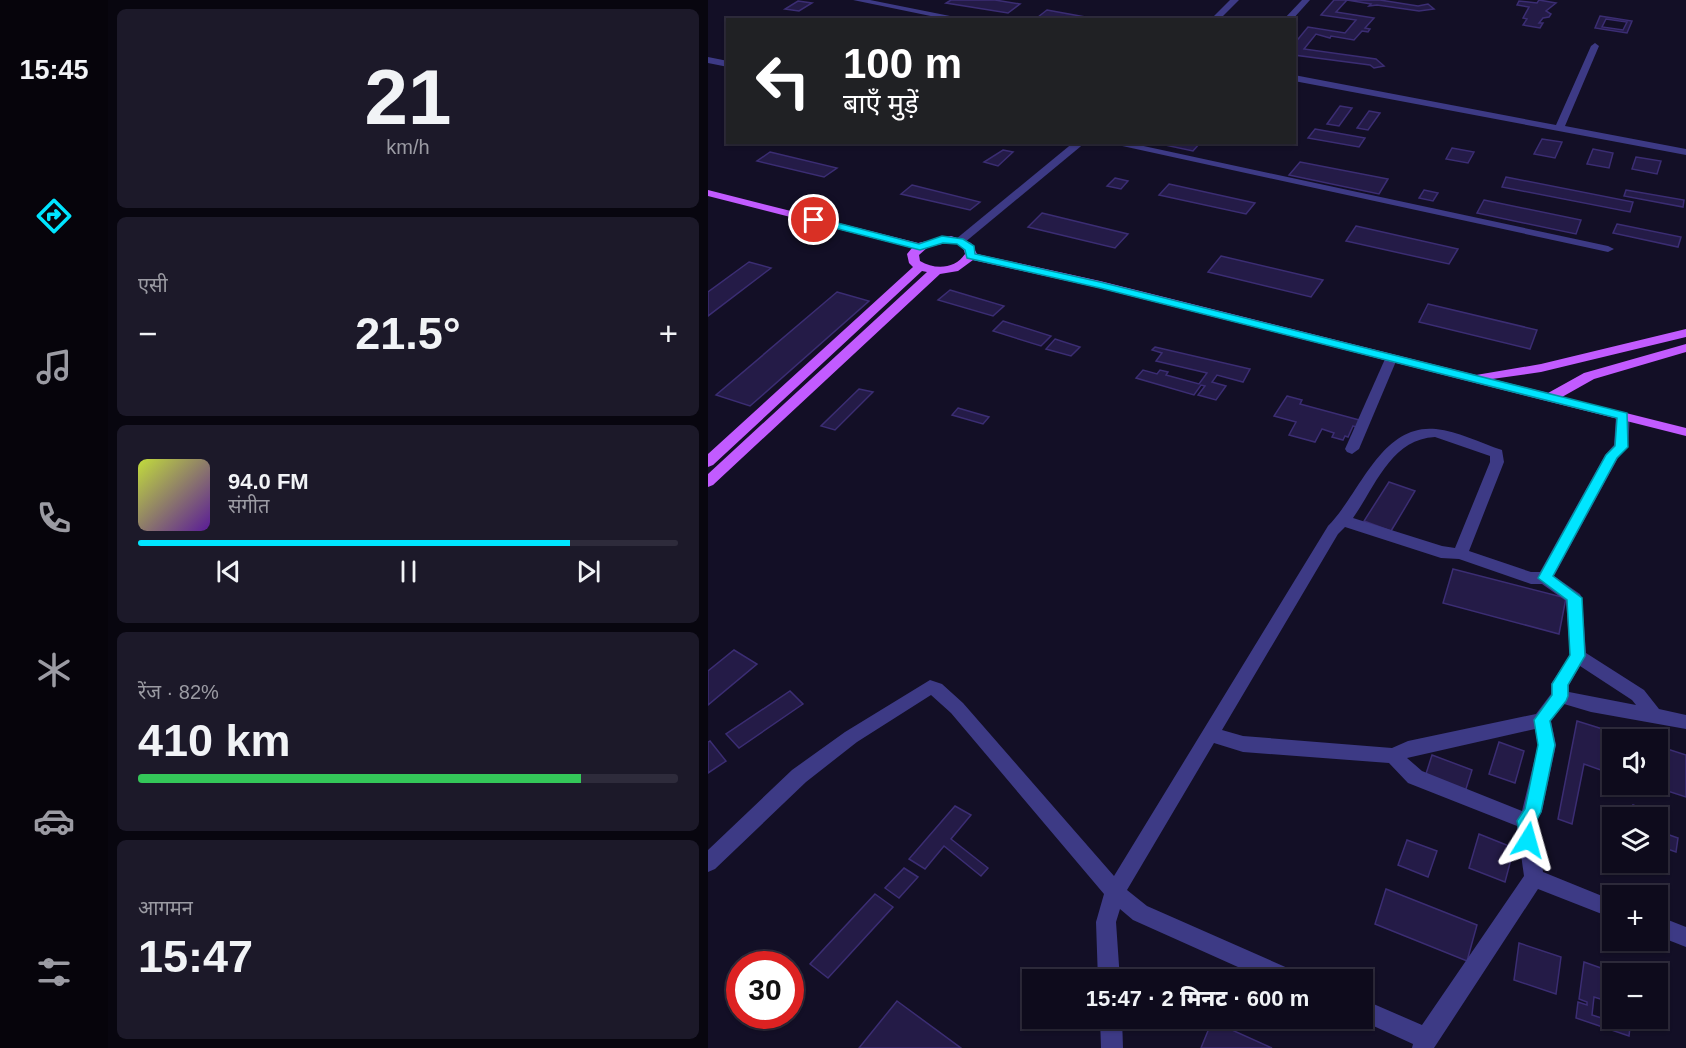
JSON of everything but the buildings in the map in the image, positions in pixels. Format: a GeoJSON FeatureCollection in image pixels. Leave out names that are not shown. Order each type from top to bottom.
{"type":"FeatureCollection","features":[{"type":"Feature","properties":{"kind":"main road"},"geometry":{"type":"LineString","coordinates":[[708,193],[920,247]]}},
{"type":"Feature","properties":{"kind":"main road"},"geometry":{"type":"LineString","coordinates":[[942,239],[960,241],[970,249],[970,256],[963,264],[956,267],[937,270],[920,267],[913,259],[920,247],[942,239]]}},
{"type":"Feature","properties":{"kind":"main road"},"geometry":{"type":"LineString","coordinates":[[970,256],[1100,285],[1686,432]]}},
{"type":"Feature","properties":{"kind":"main road"},"geometry":{"type":"LineString","coordinates":[[708,462],[920,267]]}},
{"type":"Feature","properties":{"kind":"main road"},"geometry":{"type":"LineString","coordinates":[[708,482],[937,270]]}},
{"type":"Feature","properties":{"kind":"main road"},"geometry":{"type":"LineString","coordinates":[[1472,379],[1541,368],[1686,333]]}},
{"type":"Feature","properties":{"kind":"main road"},"geometry":{"type":"LineString","coordinates":[[1549,398],[1589,376],[1686,348]]}},
{"type":"Feature","properties":{"kind":"street"},"geometry":{"type":"LineString","coordinates":[[857,0],[933,17]]}},
{"type":"Feature","properties":{"kind":"street"},"geometry":{"type":"LineString","coordinates":[[1216,18],[1235,0]]}},
{"type":"Feature","properties":{"kind":"street"},"geometry":{"type":"LineString","coordinates":[[1289,18],[1306,0]]}},
{"type":"Feature","properties":{"kind":"street"},"geometry":{"type":"LineString","coordinates":[[1559,128],[1595,46]]}},
{"type":"Feature","properties":{"kind":"street"},"geometry":{"type":"LineString","coordinates":[[708,60],[726,64]]}},
{"type":"Feature","properties":{"kind":"street"},"geometry":{"type":"LineString","coordinates":[[1296,78],[1686,152]]}},
{"type":"Feature","properties":{"kind":"street"},"geometry":{"type":"LineString","coordinates":[[960,241],[1079,144]]}},
{"type":"Feature","properties":{"kind":"street"},"geometry":{"type":"LineString","coordinates":[[1118,144],[1608,249]]}},
{"type":"Feature","properties":{"kind":"street"},"geometry":{"type":"LineString","coordinates":[[1352,449],[1391,358]]}},
{"type":"Feature","properties":{"kind":"street"},"geometry":{"type":"LineString","coordinates":[[1545,578],[1612,455],[1621,447],[1623,416]]}},
{"type":"Feature","properties":{"kind":"street"},"geometry":{"type":"LineString","coordinates":[[1108,969],[1106,921],[1115,892],[1208,734],[1333,530],[1345,521],[1390,451],[1409,435],[1433,433],[1497,453],[1497,462],[1460,554]]}},
{"type":"Feature","properties":{"kind":"street"},"geometry":{"type":"LineString","coordinates":[[1208,734],[1243,744],[1393,756],[1408,748],[1542,720],[1560,696],[1560,684],[1578,656],[1574,598],[1545,578],[1531,578],[1460,554],[1441,552],[1345,521]]}},
{"type":"Feature","properties":{"kind":"street"},"geometry":{"type":"LineString","coordinates":[[1578,656],[1638,695],[1653,714]]}},
{"type":"Feature","properties":{"kind":"street"},"geometry":{"type":"LineString","coordinates":[[708,863],[799,776],[851,737],[930,687],[936,689],[957,708],[1115,892],[1140,914],[1267,969]]}},
{"type":"Feature","properties":{"kind":"street"},"geometry":{"type":"LineString","coordinates":[[1560,696],[1583,704],[1653,714],[1686,722]]}},
{"type":"Feature","properties":{"kind":"street"},"geometry":{"type":"LineString","coordinates":[[1373,1016],[1425,1043],[1534,878],[1526,821],[1533,812],[1546,745],[1542,720]]}},
{"type":"Feature","properties":{"kind":"street"},"geometry":{"type":"LineString","coordinates":[[1393,756],[1415,777],[1526,821]]}},
{"type":"Feature","properties":{"kind":"street"},"geometry":{"type":"LineString","coordinates":[[1534,878],[1602,905]]}},
{"type":"Feature","properties":{"kind":"street"},"geometry":{"type":"LineString","coordinates":[[1668,930],[1686,937]]}},
{"type":"Feature","properties":{"kind":"street"},"geometry":{"type":"LineString","coordinates":[[1111,1029],[1112,1048]]}},
{"type":"Feature","properties":{"kind":"route"},"geometry":{"type":"LineString","coordinates":[[814,220],[920,247],[942,239],[960,241],[970,249],[970,256],[1100,285],[1623,416],[1621,447],[1612,455],[1545,578],[1574,598],[1578,656],[1560,684],[1560,696],[1542,720],[1546,745],[1533,812],[1526,821],[1528,840]]}}]}
